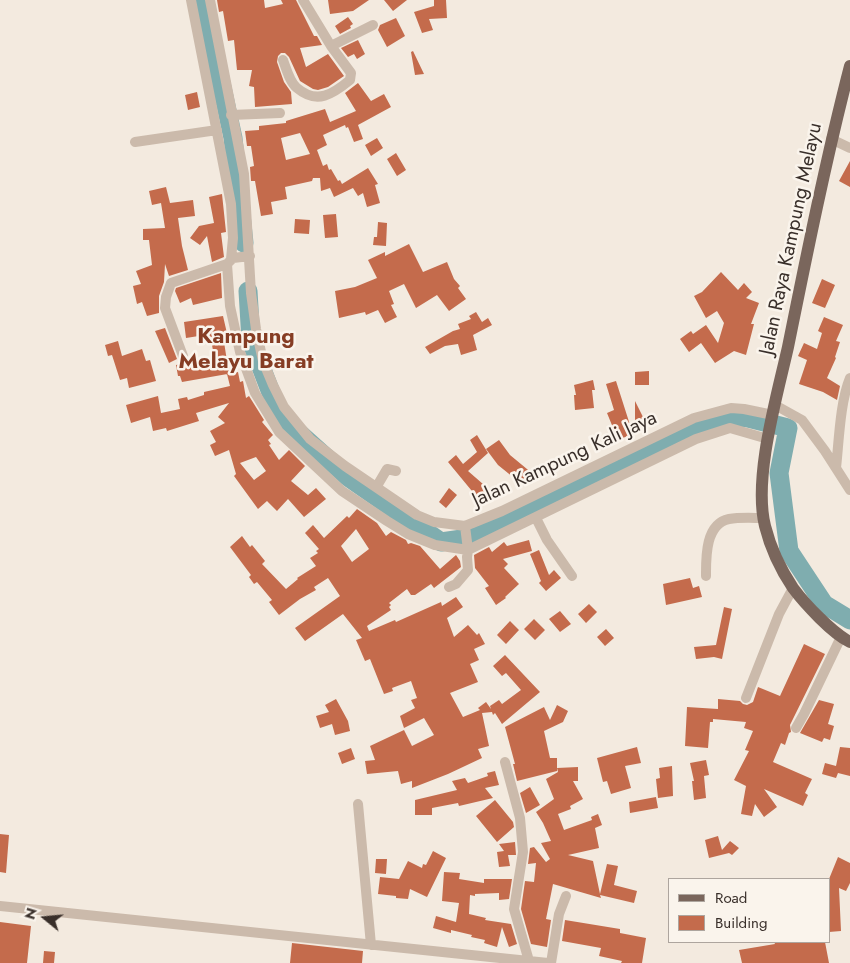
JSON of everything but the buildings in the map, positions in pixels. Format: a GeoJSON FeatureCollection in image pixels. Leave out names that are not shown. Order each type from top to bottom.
{"type":"FeatureCollection","features":[{"type":"Feature","properties":{"kind":"main road","name":"Jalan Raya Kampung Melayu"},"geometry":{"type":"LineString","coordinates":[[845,640],[823,621],[793,588],[777,559],[765,526],[762,485],[769,436],[831,139],[850,66]]}},
{"type":"Feature","properties":{"kind":"street"},"geometry":{"type":"LineString","coordinates":[[191,0],[231,204],[233,238],[230,261],[230,306],[240,352],[256,393],[279,432],[342,491],[408,534],[435,545],[468,546],[536,518],[696,439],[719,430],[730,428],[769,436]]}},
{"type":"Feature","properties":{"kind":"street","name":"Jalan Kampung Kali Jaya"},"geometry":{"type":"LineString","coordinates":[[210,0],[244,174],[251,293],[263,361],[284,407],[310,439],[345,466],[417,515],[434,522],[466,528],[694,418],[731,408],[802,420],[850,490]]}},
{"type":"Feature","properties":{"kind":"street"},"geometry":{"type":"LineString","coordinates":[[283,60],[296,88],[320,98],[336,92],[350,80],[351,73],[331,46],[303,0]]}},
{"type":"Feature","properties":{"kind":"street"},"geometry":{"type":"LineString","coordinates":[[331,46],[373,25]]}},
{"type":"Feature","properties":{"kind":"street"},"geometry":{"type":"LineString","coordinates":[[232,115],[280,113]]}},
{"type":"Feature","properties":{"kind":"street"},"geometry":{"type":"LineString","coordinates":[[135,142],[217,130]]}},
{"type":"Feature","properties":{"kind":"street"},"geometry":{"type":"LineString","coordinates":[[831,139],[850,148]]}},
{"type":"Feature","properties":{"kind":"street"},"geometry":{"type":"LineString","coordinates":[[183,356],[165,308],[166,297],[172,283],[248,256]]}},
{"type":"Feature","properties":{"kind":"street"},"geometry":{"type":"LineString","coordinates":[[836,468],[841,420],[850,378]]}},
{"type":"Feature","properties":{"kind":"street"},"geometry":{"type":"LineString","coordinates":[[377,486],[387,469],[396,470]]}},
{"type":"Feature","properties":{"kind":"street"},"geometry":{"type":"LineString","coordinates":[[536,518],[546,540],[572,576]]}},
{"type":"Feature","properties":{"kind":"street"},"geometry":{"type":"LineString","coordinates":[[706,576],[706,554],[713,530],[728,520],[764,518]]}},
{"type":"Feature","properties":{"kind":"street"},"geometry":{"type":"LineString","coordinates":[[449,587],[456,584],[468,570],[466,528]]}},
{"type":"Feature","properties":{"kind":"street"},"geometry":{"type":"LineString","coordinates":[[746,698],[779,614],[793,588]]}},
{"type":"Feature","properties":{"kind":"street"},"geometry":{"type":"LineString","coordinates":[[796,728],[845,640]]}},
{"type":"Feature","properties":{"kind":"street"},"geometry":{"type":"LineString","coordinates":[[505,762],[520,818],[523,852],[514,909],[529,961]]}},
{"type":"Feature","properties":{"kind":"street"},"geometry":{"type":"LineString","coordinates":[[358,804],[371,945]]}},
{"type":"Feature","properties":{"kind":"street"},"geometry":{"type":"LineString","coordinates":[[0,906],[550,963],[559,914],[566,896]]}},
{"type":"Feature","properties":{"kind":"waterway"},"geometry":{"type":"LineString","coordinates":[[203,0],[233,138],[244,243]]}},
{"type":"Feature","properties":{"kind":"waterway"},"geometry":{"type":"LineString","coordinates":[[248,291],[251,341],[280,416],[348,477],[441,542],[476,537],[694,425],[744,417],[788,428],[779,473],[789,551],[824,604],[850,620]]}},
{"type":"Feature","properties":{"kind":"district","name":"Kampung Melayu Barat"},"geometry":{"type":"Point","coordinates":[246,350]}}]}
